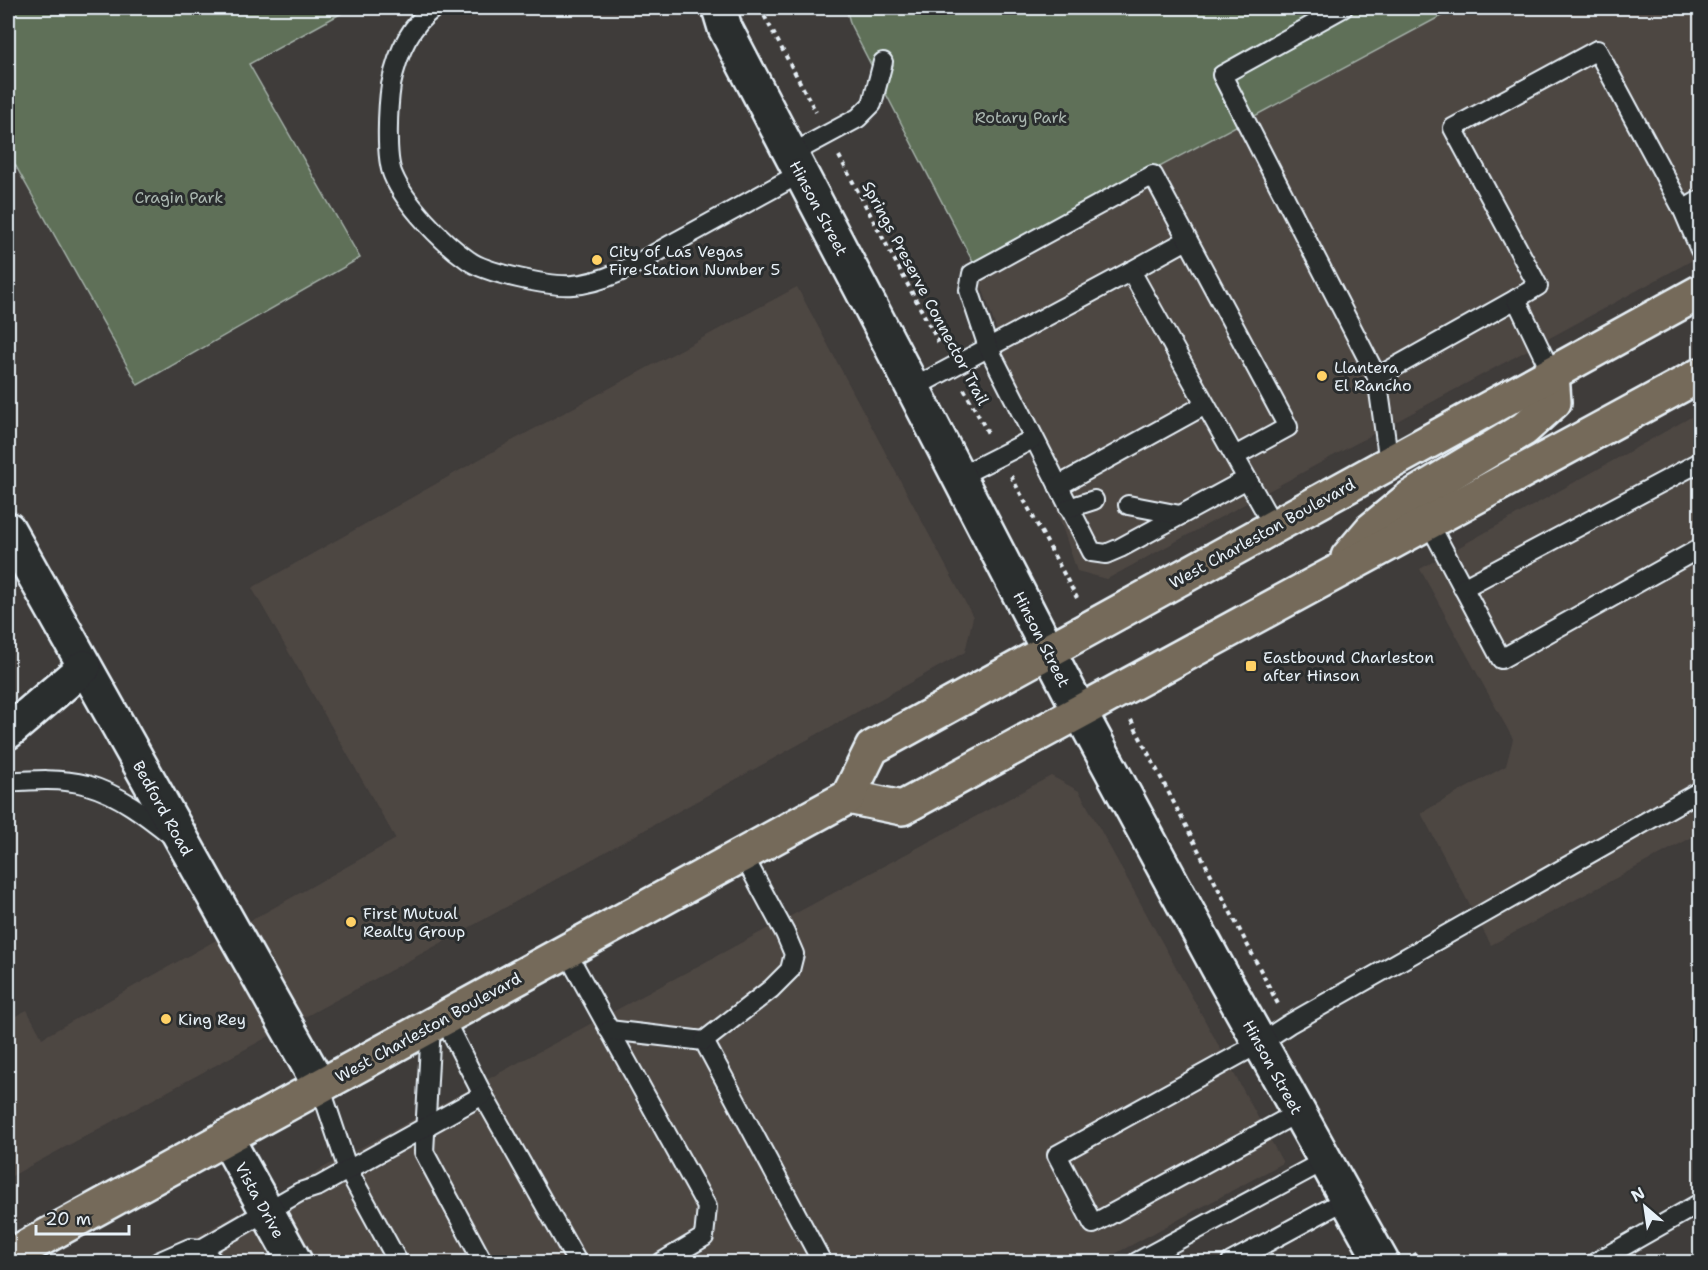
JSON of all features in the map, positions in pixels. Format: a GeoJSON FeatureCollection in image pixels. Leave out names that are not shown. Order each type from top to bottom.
{"type":"FeatureCollection","features":[{"type":"Feature","properties":{"kind":"main road","name":"West Charleston Boulevard"},"geometry":{"type":"LineString","coordinates":[[8,1257],[848,797],[872,748],[1701,292]]}},
{"type":"Feature","properties":{"kind":"main road"},"geometry":{"type":"LineString","coordinates":[[1330,576],[1371,530],[1411,497],[1524,429],[1554,402],[1552,374]]}},
{"type":"Feature","properties":{"kind":"main road"},"geometry":{"type":"LineString","coordinates":[[848,797],[902,808],[1701,375]]}},
{"type":"Feature","properties":{"kind":"street","name":"Hinson Street"},"geometry":{"type":"LineString","coordinates":[[718,8],[725,28],[1080,712],[1382,1263]]}},
{"type":"Feature","properties":{"kind":"street","name":"Bedford Road"},"geometry":{"type":"LineString","coordinates":[[8,529],[320,1086]]}},
{"type":"Feature","properties":{"kind":"street"},"geometry":{"type":"LineString","coordinates":[[8,732],[84,667]]}},
{"type":"Feature","properties":{"kind":"street","name":"Vista Drive"},"geometry":{"type":"LineString","coordinates":[[226,1137],[267,1211],[289,1261]]}},
{"type":"Feature","properties":{"kind":"lane"},"geometry":{"type":"LineString","coordinates":[[435,8],[428,12],[407,38],[395,64],[388,104],[391,173],[404,196],[426,222],[469,261],[514,278],[572,285],[612,276],[796,164],[828,134],[858,118],[872,104],[884,62]]}},
{"type":"Feature","properties":{"kind":"lane"},"geometry":{"type":"LineString","coordinates":[[1343,8],[1222,75],[1377,377],[1389,464]]}},
{"type":"Feature","properties":{"kind":"lane"},"geometry":{"type":"LineString","coordinates":[[1377,377],[1539,286],[1453,128],[1597,50],[1683,210],[1701,250]]}},
{"type":"Feature","properties":{"kind":"lane"},"geometry":{"type":"LineString","coordinates":[[1235,456],[1288,427],[1153,175],[972,274],[969,290],[988,347],[1092,552],[1106,554],[1120,549],[1247,479]]}},
{"type":"Feature","properties":{"kind":"lane"},"geometry":{"type":"LineString","coordinates":[[1683,210],[1701,200]]}},
{"type":"Feature","properties":{"kind":"lane"},"geometry":{"type":"LineString","coordinates":[[913,387],[1187,240]]}},
{"type":"Feature","properties":{"kind":"lane"},"geometry":{"type":"LineString","coordinates":[[1131,271],[1274,527]]}},
{"type":"Feature","properties":{"kind":"lane"},"geometry":{"type":"LineString","coordinates":[[1516,299],[1552,374]]}},
{"type":"Feature","properties":{"kind":"lane"},"geometry":{"type":"LineString","coordinates":[[1058,486],[1205,405]]}},
{"type":"Feature","properties":{"kind":"lane"},"geometry":{"type":"LineString","coordinates":[[958,477],[1033,439]]}},
{"type":"Feature","properties":{"kind":"lane"},"geometry":{"type":"LineString","coordinates":[[1463,588],[1701,462]]}},
{"type":"Feature","properties":{"kind":"lane"},"geometry":{"type":"LineString","coordinates":[[1069,508],[1094,500]]}},
{"type":"Feature","properties":{"kind":"lane"},"geometry":{"type":"LineString","coordinates":[[1128,505],[1180,515]]}},
{"type":"Feature","properties":{"kind":"lane"},"geometry":{"type":"LineString","coordinates":[[1429,523],[1501,659],[1701,548]]}},
{"type":"Feature","properties":{"kind":"lane"},"geometry":{"type":"LineString","coordinates":[[8,782],[47,780],[87,785],[123,801],[186,847]]}},
{"type":"Feature","properties":{"kind":"lane"},"geometry":{"type":"LineString","coordinates":[[1299,1112],[1093,1224],[1057,1155],[1260,1043],[1289,1024],[1701,791]]}},
{"type":"Feature","properties":{"kind":"lane"},"geometry":{"type":"LineString","coordinates":[[609,1030],[704,1041],[771,989],[790,970],[794,954],[743,855]]}},
{"type":"Feature","properties":{"kind":"lane"},"geometry":{"type":"LineString","coordinates":[[566,951],[707,1208],[704,1238],[662,1263]]}},
{"type":"Feature","properties":{"kind":"lane"},"geometry":{"type":"LineString","coordinates":[[437,1022],[483,1095],[577,1263]]}},
{"type":"Feature","properties":{"kind":"lane"},"geometry":{"type":"LineString","coordinates":[[437,1022],[424,1152],[483,1263]]}},
{"type":"Feature","properties":{"kind":"lane"},"geometry":{"type":"LineString","coordinates":[[704,1041],[822,1263]]}},
{"type":"Feature","properties":{"kind":"lane"},"geometry":{"type":"LineString","coordinates":[[320,1086],[348,1170],[398,1263]]}},
{"type":"Feature","properties":{"kind":"lane"},"geometry":{"type":"LineString","coordinates":[[158,1263],[190,1248],[201,1249],[300,1192],[320,1186],[483,1095]]}},
{"type":"Feature","properties":{"kind":"lane"},"geometry":{"type":"LineString","coordinates":[[1137,1263],[1326,1160]]}},
{"type":"Feature","properties":{"kind":"lane"},"geometry":{"type":"LineString","coordinates":[[1231,1263],[1347,1199]]}},
{"type":"Feature","properties":{"kind":"lane"},"geometry":{"type":"LineString","coordinates":[[1596,1263],[1701,1203]]}},
{"type":"Feature","properties":{"kind":"lane"},"geometry":{"type":"LineString","coordinates":[[201,1249],[214,1263]]}},
{"type":"Feature","properties":{"kind":"path","name":"Springs Preserve Connector Trail"},"geometry":{"type":"LineString","coordinates":[[760,8],[1073,590]]}},
{"type":"Feature","properties":{"kind":"shaded area"},"geometry":{"type":"Polygon","coordinates":[[[1456,8],[1700,8],[1700,256],[1107,579],[1077,571],[975,266],[1456,8]]]}},
{"type":"Feature","properties":{"kind":"shaded area"},"geometry":{"type":"Polygon","coordinates":[[[797,287],[973,617],[965,652],[452,937],[8,1178],[8,1020],[27,1010],[42,1038],[396,839],[252,588],[510,442],[797,287]]]}},
{"type":"Feature","properties":{"kind":"shaded area"},"geometry":{"type":"Polygon","coordinates":[[[1700,412],[1700,833],[1491,945],[1421,813],[1506,766],[1513,739],[1420,569],[1700,412]]]}},
{"type":"Feature","properties":{"kind":"shaded area"},"geometry":{"type":"Polygon","coordinates":[[[1051,776],[1079,791],[1283,1163],[1100,1262],[148,1262],[1051,776]]]}},
{"type":"Feature","properties":{"kind":"green space","name":"Cragin Park"},"geometry":{"type":"Polygon","coordinates":[[[8,8],[351,8],[249,64],[360,258],[138,385],[8,152],[8,8]]]}},
{"type":"Feature","properties":{"kind":"green space","name":"Rotary Park"},"geometry":{"type":"Polygon","coordinates":[[[846,8],[1456,8],[975,266],[851,26],[846,8]]]}},
{"type":"Feature","properties":{"kind":"place","name":"City of Las Vegas Fire Station Number 5"},"geometry":{"type":"Point","coordinates":[597,260]}},
{"type":"Feature","properties":{"kind":"place","name":"Llantera El Rancho"},"geometry":{"type":"Point","coordinates":[1322,376]}},
{"type":"Feature","properties":{"kind":"place","name":"Eastbound Charleston after Hinson"},"geometry":{"type":"Point","coordinates":[1251,666]}},
{"type":"Feature","properties":{"kind":"place","name":"First Mutual Realty Group"},"geometry":{"type":"Point","coordinates":[351,922]}},
{"type":"Feature","properties":{"kind":"place","name":"King Rey"},"geometry":{"type":"Point","coordinates":[166,1019]}}]}
